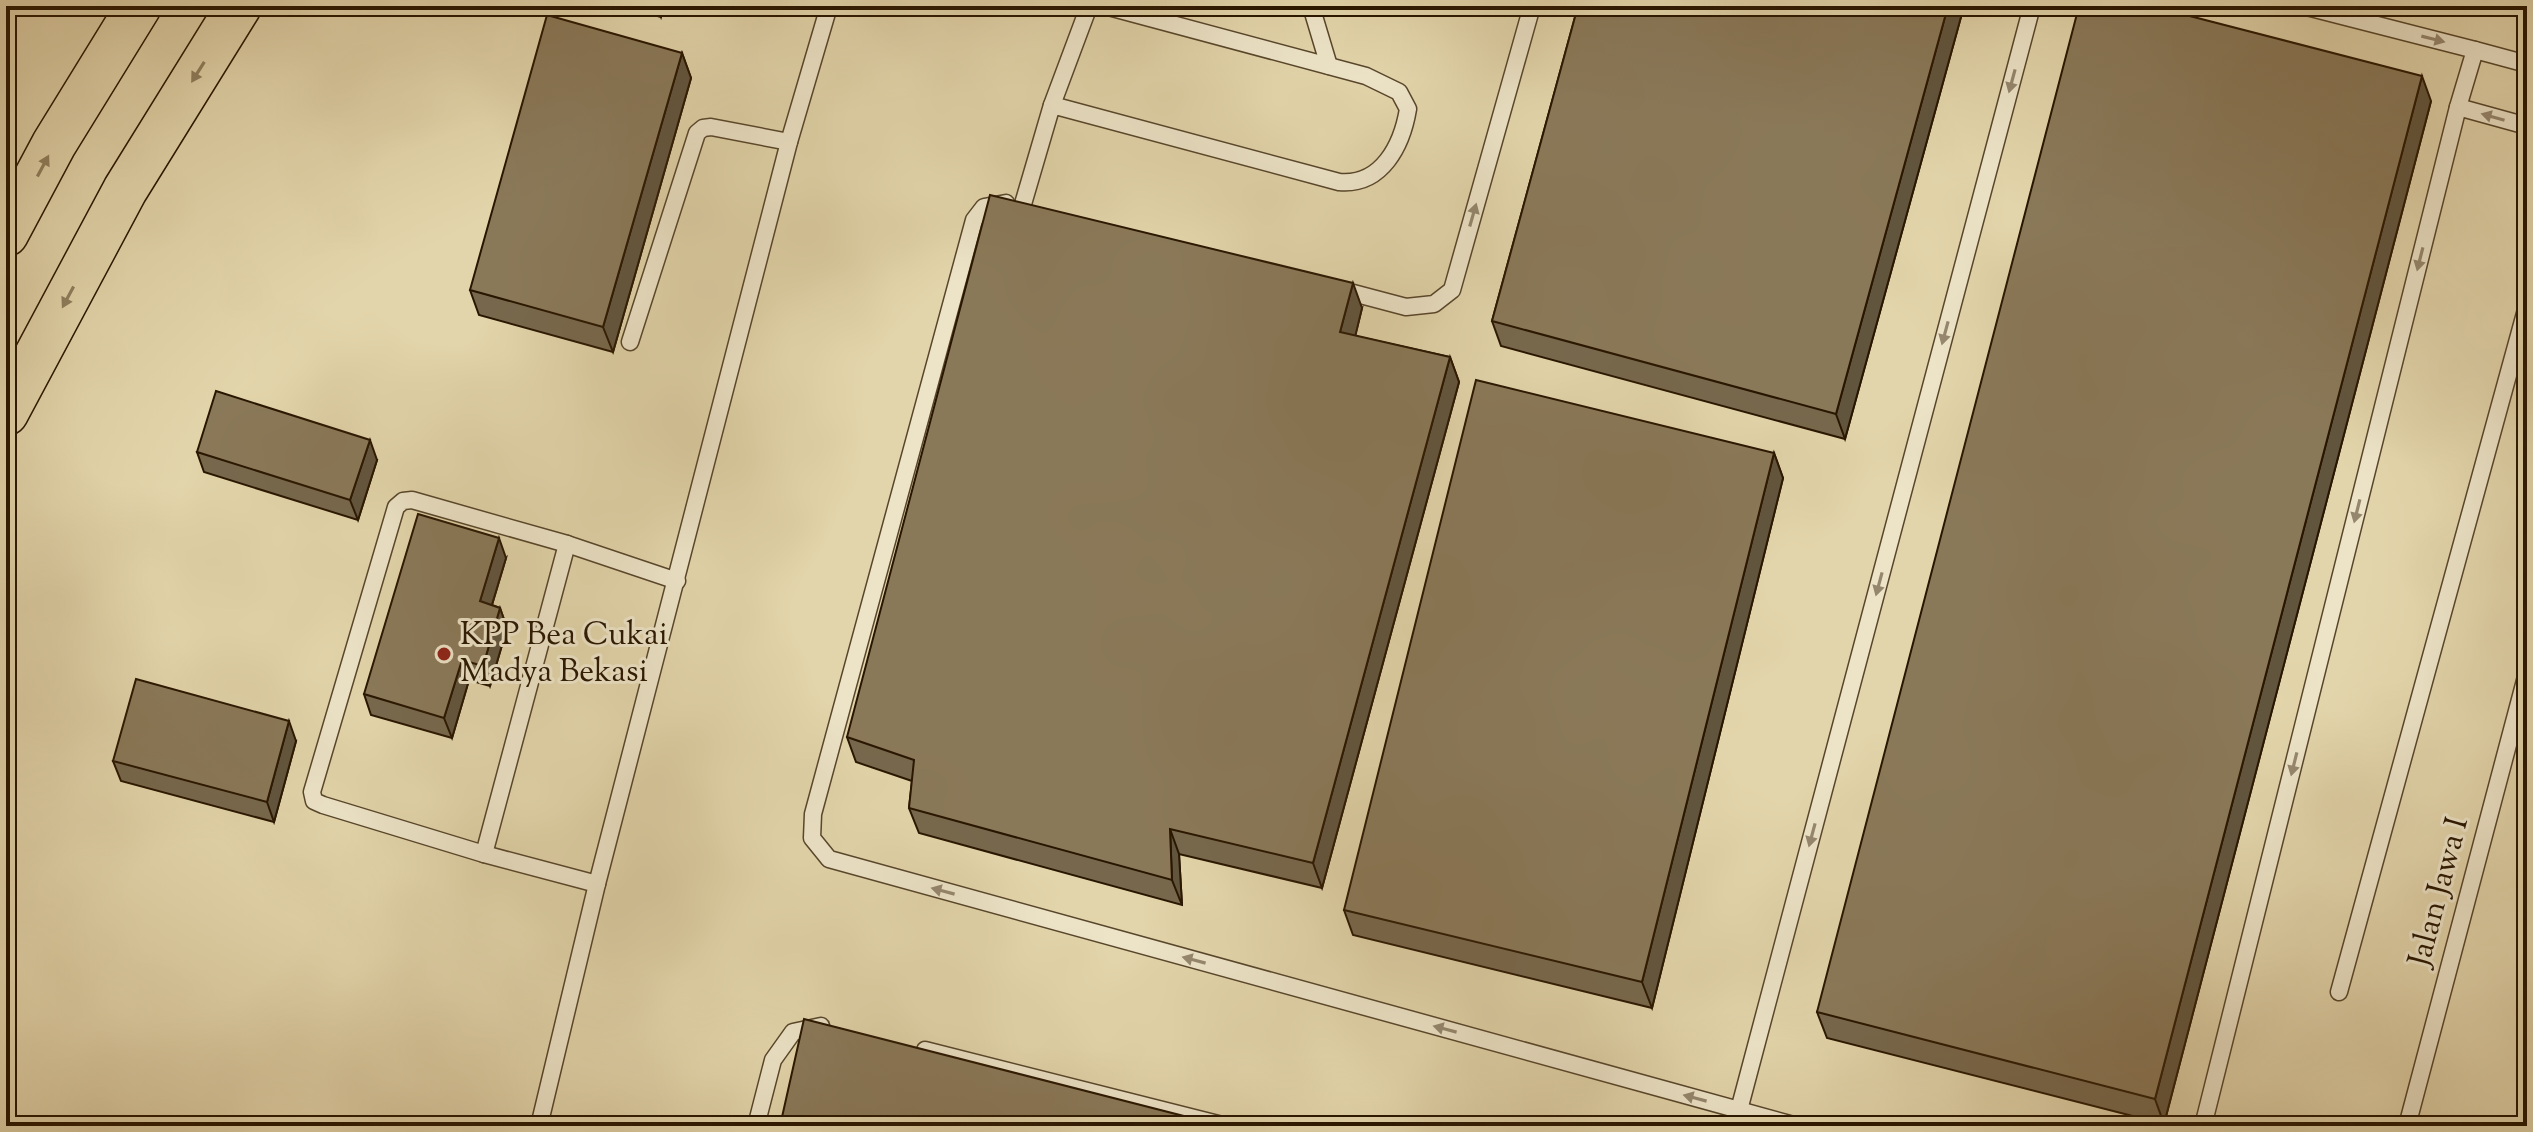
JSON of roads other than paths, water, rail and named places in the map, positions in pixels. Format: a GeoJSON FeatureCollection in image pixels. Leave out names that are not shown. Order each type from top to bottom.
{"type":"FeatureCollection","features":[{"type":"Feature","properties":{"kind":"highway"},"geometry":{"type":"LineString","coordinates":[[6,234],[54,144],[139,6]]}},
{"type":"Feature","properties":{"kind":"highway"},"geometry":{"type":"LineString","coordinates":[[6,413],[125,190],[239,6]]}},
{"type":"Feature","properties":{"kind":"lane"},"geometry":{"type":"LineString","coordinates":[[6,15],[10,6]]}},
{"type":"Feature","properties":{"kind":"lane"},"geometry":{"type":"LineString","coordinates":[[539,1126],[597,884],[789,142],[829,6]]}},
{"type":"Feature","properties":{"kind":"lane"},"geometry":{"type":"LineString","coordinates":[[1089,6],[1052,105],[1031,206],[1001,202],[984,207],[974,220],[813,814],[812,838],[829,859],[1797,1126]]}},
{"type":"Feature","properties":{"kind":"lane"},"geometry":{"type":"LineString","coordinates":[[1052,105],[1339,182],[1354,184],[1387,164],[1405,125],[1408,109],[1399,92],[1366,76],[1105,6]]}},
{"type":"Feature","properties":{"kind":"lane"},"geometry":{"type":"LineString","coordinates":[[1311,6],[1329,66]]}},
{"type":"Feature","properties":{"kind":"lane"},"geometry":{"type":"LineString","coordinates":[[1329,286],[1406,307],[1434,304],[1452,290],[1532,6]]}},
{"type":"Feature","properties":{"kind":"lane"},"geometry":{"type":"LineString","coordinates":[[1739,1110],[2032,6]]}},
{"type":"Feature","properties":{"kind":"lane"},"geometry":{"type":"LineString","coordinates":[[2303,6],[2527,64]]}},
{"type":"Feature","properties":{"kind":"lane"},"geometry":{"type":"LineString","coordinates":[[2203,1126],[2458,107],[2475,50]]}},
{"type":"Feature","properties":{"kind":"lane"},"geometry":{"type":"LineString","coordinates":[[2458,107],[2527,126]]}},
{"type":"Feature","properties":{"kind":"lane"},"geometry":{"type":"LineString","coordinates":[[630,342],[697,133],[711,127],[789,142]]}},
{"type":"Feature","properties":{"kind":"lane"},"geometry":{"type":"LineString","coordinates":[[2339,992],[2527,306]]}},
{"type":"Feature","properties":{"kind":"lane"},"geometry":{"type":"LineString","coordinates":[[597,884],[484,854],[323,805],[314,801],[312,792],[396,507],[403,501],[412,500],[567,544],[677,581]]}},
{"type":"Feature","properties":{"kind":"lane"},"geometry":{"type":"LineString","coordinates":[[484,854],[567,544]]}},
{"type":"Feature","properties":{"kind":"lane","name":"Jalan Jawa I"},"geometry":{"type":"LineString","coordinates":[[2407,1126],[2527,673]]}},
{"type":"Feature","properties":{"kind":"lane"},"geometry":{"type":"LineString","coordinates":[[756,1126],[773,1060],[793,1032],[825,1025],[841,1029]]}},
{"type":"Feature","properties":{"kind":"lane"},"geometry":{"type":"LineString","coordinates":[[902,1044],[1226,1126]]}},
{"type":"Feature","properties":{"kind":"place","name":"KPP Bea Cukai Madya Bekasi"},"geometry":{"type":"Point","coordinates":[444,654]}}]}
